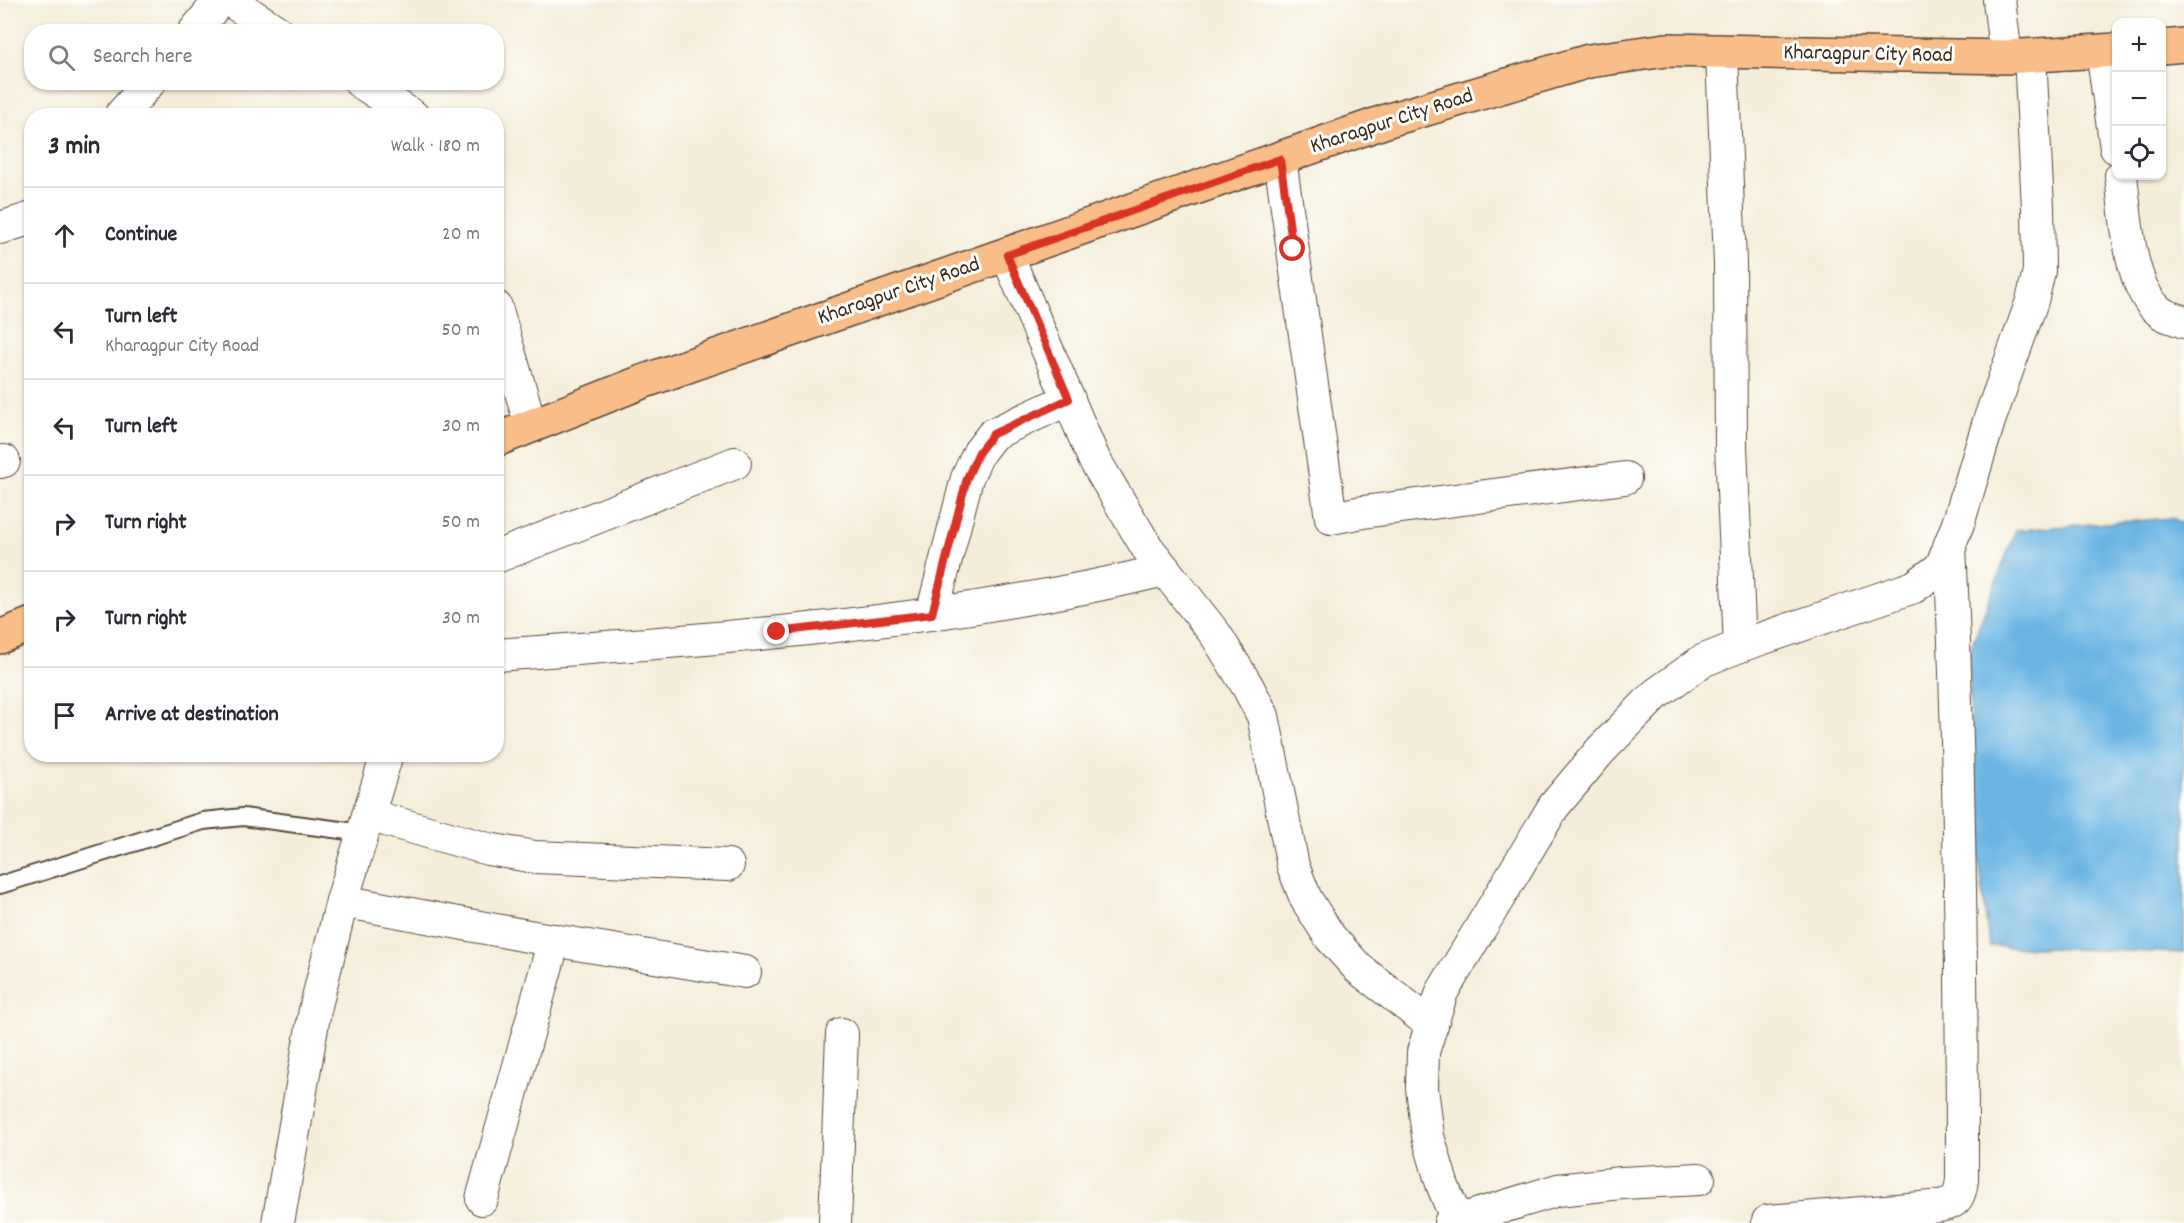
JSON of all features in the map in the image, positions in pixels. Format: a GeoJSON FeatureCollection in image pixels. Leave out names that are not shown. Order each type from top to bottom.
{"type":"FeatureCollection","features":[{"type":"Feature","properties":{"kind":"main road"},"geometry":{"type":"LineString","coordinates":[[2166,47],[2184,45]]}},
{"type":"Feature","properties":{"kind":"main road","name":"Kharagpur City Road"},"geometry":{"type":"LineString","coordinates":[[504,437],[642,382],[1389,120],[1589,61],[1666,51],[2018,57],[2109,51]]}},
{"type":"Feature","properties":{"kind":"main road"},"geometry":{"type":"LineString","coordinates":[[0,637],[24,627]]}},
{"type":"Feature","properties":{"kind":"street"},"geometry":{"type":"LineString","coordinates":[[200,24],[220,0]]}},
{"type":"Feature","properties":{"kind":"street"},"geometry":{"type":"LineString","coordinates":[[230,0],[266,24]]}},
{"type":"Feature","properties":{"kind":"street"},"geometry":{"type":"LineString","coordinates":[[1699,1179],[1621,1183],[1558,1190],[1455,1222],[1428,1136],[1422,1088],[1423,1052],[1442,992],[1554,806],[1601,750],[1656,694],[1702,661],[1914,586],[1941,567],[1959,521],[1989,421],[2032,301],[2039,271],[2038,207],[2018,57],[1999,0]]}},
{"type":"Feature","properties":{"kind":"street"},"geometry":{"type":"LineString","coordinates":[[2109,51],[2114,126]]}},
{"type":"Feature","properties":{"kind":"street"},"geometry":{"type":"LineString","coordinates":[[1722,53],[1730,263],[1731,446],[1740,646]]}},
{"type":"Feature","properties":{"kind":"street"},"geometry":{"type":"LineString","coordinates":[[127,108],[143,90]]}},
{"type":"Feature","properties":{"kind":"street"},"geometry":{"type":"LineString","coordinates":[[372,90],[401,108]]}},
{"type":"Feature","properties":{"kind":"street"},"geometry":{"type":"LineString","coordinates":[[1280,159],[1331,518],[1624,478]]}},
{"type":"Feature","properties":{"kind":"street"},"geometry":{"type":"LineString","coordinates":[[2122,180],[2134,266],[2146,297],[2162,313],[2184,322]]}},
{"type":"Feature","properties":{"kind":"street"},"geometry":{"type":"LineString","coordinates":[[0,228],[24,220]]}},
{"type":"Feature","properties":{"kind":"street"},"geometry":{"type":"LineString","coordinates":[[1007,255],[1094,459],[1146,546],[1216,635],[1263,716],[1293,866],[1306,899],[1330,937],[1359,969],[1432,1025]]}},
{"type":"Feature","properties":{"kind":"street"},"geometry":{"type":"LineString","coordinates":[[504,334],[531,426]]}},
{"type":"Feature","properties":{"kind":"street"},"geometry":{"type":"LineString","coordinates":[[932,614],[967,478],[979,452],[993,434],[1069,399]]}},
{"type":"Feature","properties":{"kind":"street"},"geometry":{"type":"LineString","coordinates":[[504,554],[735,463]]}},
{"type":"Feature","properties":{"kind":"street"},"geometry":{"type":"LineString","coordinates":[[1768,1221],[1932,1208],[1950,1205],[1960,1196],[1962,1180],[1962,949],[1957,692],[1950,544]]}},
{"type":"Feature","properties":{"kind":"street"},"geometry":{"type":"LineString","coordinates":[[504,654],[732,638],[932,614],[1044,597],[1165,570]]}},
{"type":"Feature","properties":{"kind":"street"},"geometry":{"type":"LineString","coordinates":[[278,1223],[315,1010],[342,901],[385,762]]}},
{"type":"Feature","properties":{"kind":"street"},"geometry":{"type":"LineString","coordinates":[[366,824],[536,857],[728,865]]}},
{"type":"Feature","properties":{"kind":"street"},"geometry":{"type":"LineString","coordinates":[[342,901],[746,972]]}},
{"type":"Feature","properties":{"kind":"street"},"geometry":{"type":"LineString","coordinates":[[482,1199],[554,940]]}},
{"type":"Feature","properties":{"kind":"street"},"geometry":{"type":"LineString","coordinates":[[835,1223],[842,1034]]}},
{"type":"Feature","properties":{"kind":"lane"},"geometry":{"type":"LineString","coordinates":[[0,885],[203,821],[243,817],[366,824]]}},
{"type":"Feature","properties":{"kind":"water"},"geometry":{"type":"Polygon","coordinates":[[[2173,518],[2184,526],[2184,953],[1989,946],[1973,805],[1969,653],[2016,530],[2173,518]]]}},
{"type":"Feature","properties":{"kind":"route"},"geometry":{"type":"LineString","coordinates":[[777,632],[932,614],[967,478],[979,452],[993,434],[1069,399],[1007,255],[1280,159],[1293,249]]}}]}
